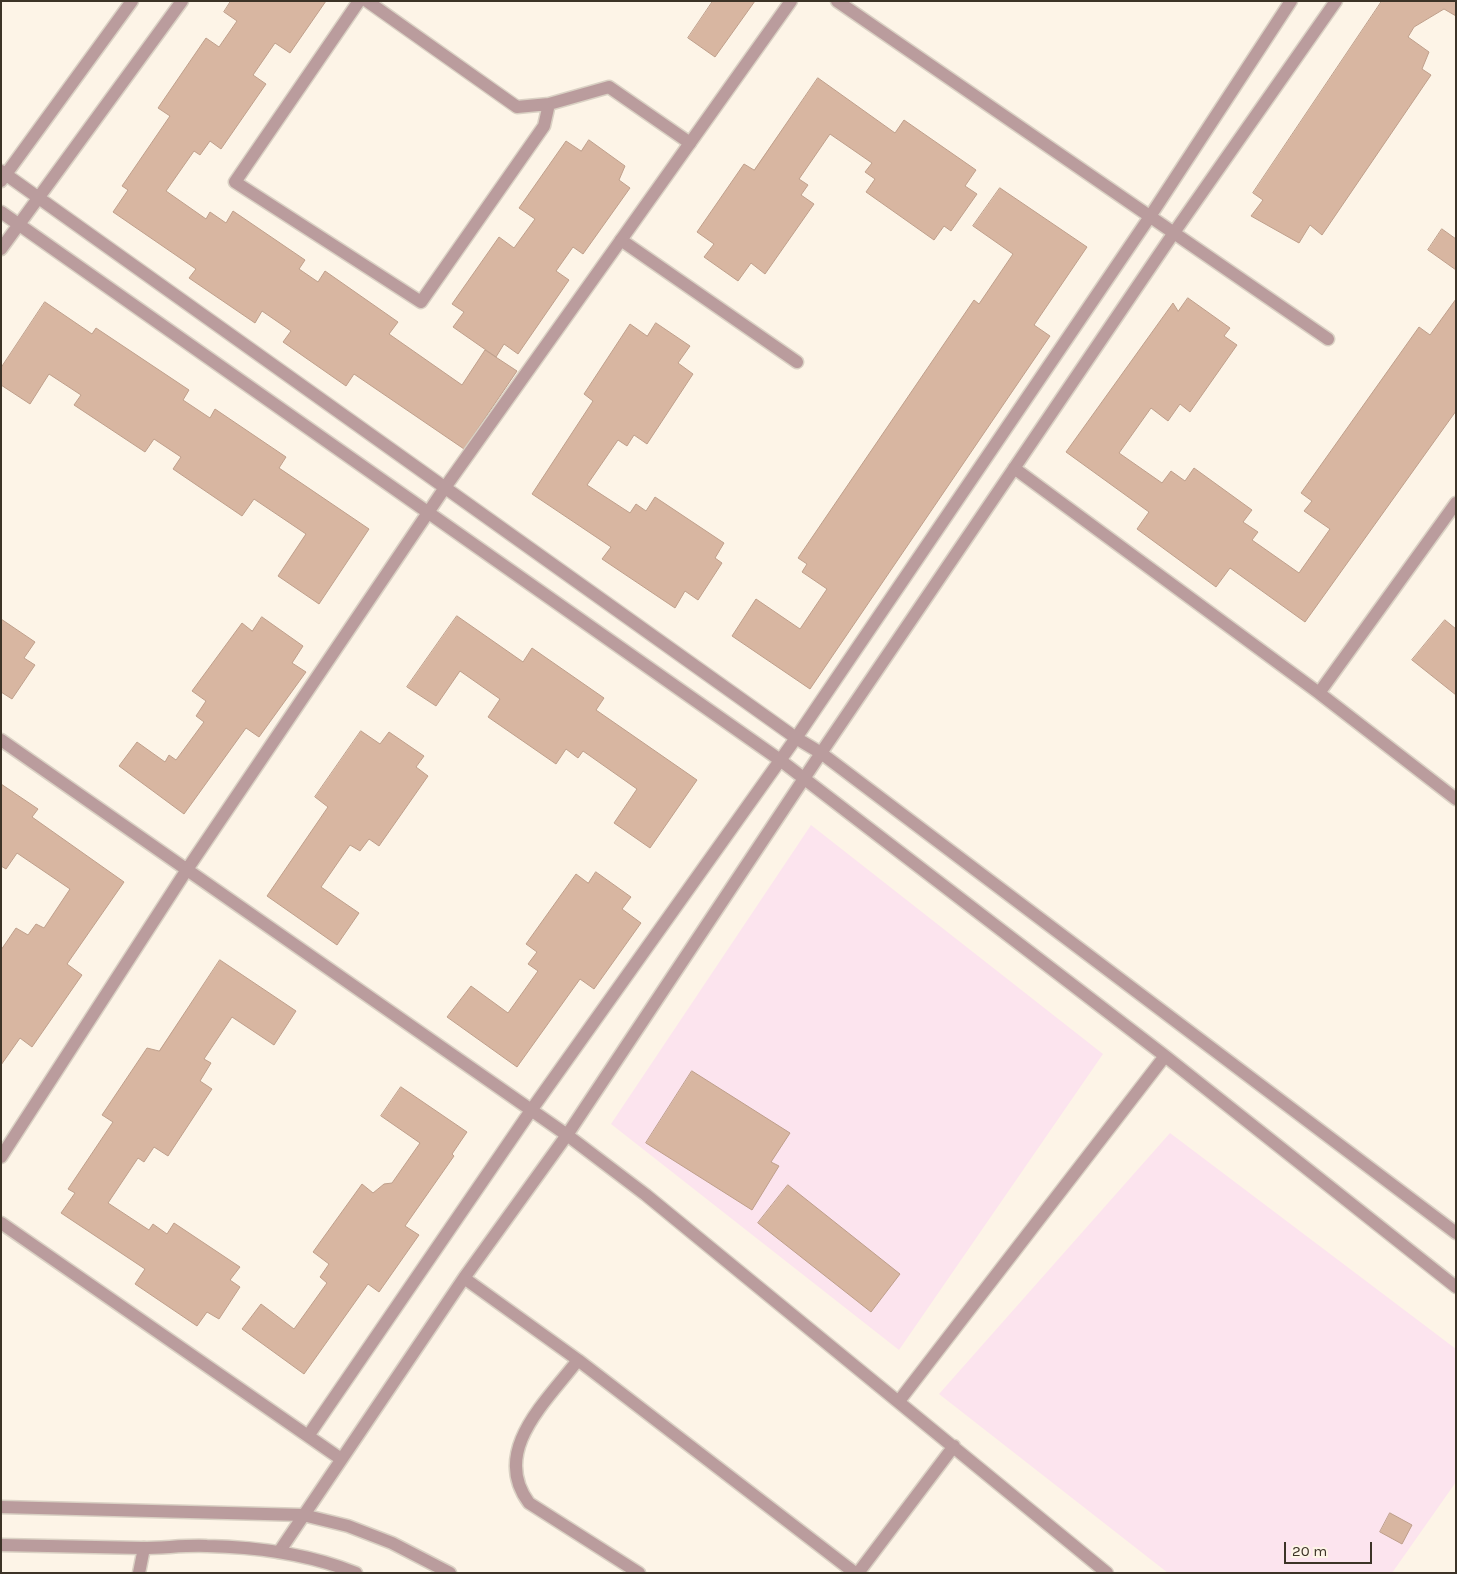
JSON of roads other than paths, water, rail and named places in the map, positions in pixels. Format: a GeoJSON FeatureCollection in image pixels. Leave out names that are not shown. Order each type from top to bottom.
{"type":"FeatureCollection","features":[{"type":"Feature","properties":{"kind":"street"},"geometry":{"type":"LineString","coordinates":[[132,1],[3,175],[446,486],[796,738],[821,753],[1456,1233]]}},
{"type":"Feature","properties":{"kind":"street"},"geometry":{"type":"LineString","coordinates":[[1,249],[182,1]]}},
{"type":"Feature","properties":{"kind":"street"},"geometry":{"type":"LineString","coordinates":[[359,1],[235,182],[421,302],[544,126],[549,104]]}},
{"type":"Feature","properties":{"kind":"street"},"geometry":{"type":"LineString","coordinates":[[366,1],[516,107],[549,104],[609,87],[690,143]]}},
{"type":"Feature","properties":{"kind":"street"},"geometry":{"type":"LineString","coordinates":[[1,1156],[186,871],[446,486],[791,1]]}},
{"type":"Feature","properties":{"kind":"street"},"geometry":{"type":"LineString","coordinates":[[838,1],[1172,234],[1328,339]]}},
{"type":"Feature","properties":{"kind":"street"},"geometry":{"type":"LineString","coordinates":[[308,1436],[532,1109],[796,738],[1149,218],[1291,1]]}},
{"type":"Feature","properties":{"kind":"street"},"geometry":{"type":"LineString","coordinates":[[279,1552],[464,1278],[567,1135],[804,778],[1172,234],[1336,1]]}},
{"type":"Feature","properties":{"kind":"street"},"geometry":{"type":"LineString","coordinates":[[1,212],[780,760],[1165,1056],[1456,1287]]}},
{"type":"Feature","properties":{"kind":"street"},"geometry":{"type":"LineString","coordinates":[[622,240],[797,362]]}},
{"type":"Feature","properties":{"kind":"street"},"geometry":{"type":"LineString","coordinates":[[1014,468],[1319,693],[1456,799]]}},
{"type":"Feature","properties":{"kind":"street"},"geometry":{"type":"LineString","coordinates":[[1319,693],[1456,503]]}},
{"type":"Feature","properties":{"kind":"street"},"geometry":{"type":"LineString","coordinates":[[1,740],[186,871],[567,1135],[646,1195],[1107,1573]]}},
{"type":"Feature","properties":{"kind":"street"},"geometry":{"type":"LineString","coordinates":[[899,1401],[1165,1056]]}},
{"type":"Feature","properties":{"kind":"street"},"geometry":{"type":"LineString","coordinates":[[1,1223],[341,1459]]}},
{"type":"Feature","properties":{"kind":"street"},"geometry":{"type":"LineString","coordinates":[[464,1278],[578,1360],[856,1573],[954,1446]]}},
{"type":"Feature","properties":{"kind":"street"},"geometry":{"type":"LineString","coordinates":[[578,1360],[521,1436],[516,1452],[516,1472],[519,1490],[529,1503],[639,1573]]}},
{"type":"Feature","properties":{"kind":"street"},"geometry":{"type":"LineString","coordinates":[[1,1508],[304,1515],[348,1526],[392,1543],[450,1573]]}},
{"type":"Feature","properties":{"kind":"street"},"geometry":{"type":"LineString","coordinates":[[1,1545],[144,1548],[205,1546],[279,1552],[338,1566],[356,1573]]}},
{"type":"Feature","properties":{"kind":"street"},"geometry":{"type":"LineString","coordinates":[[139,1573],[144,1548]]}}]}
